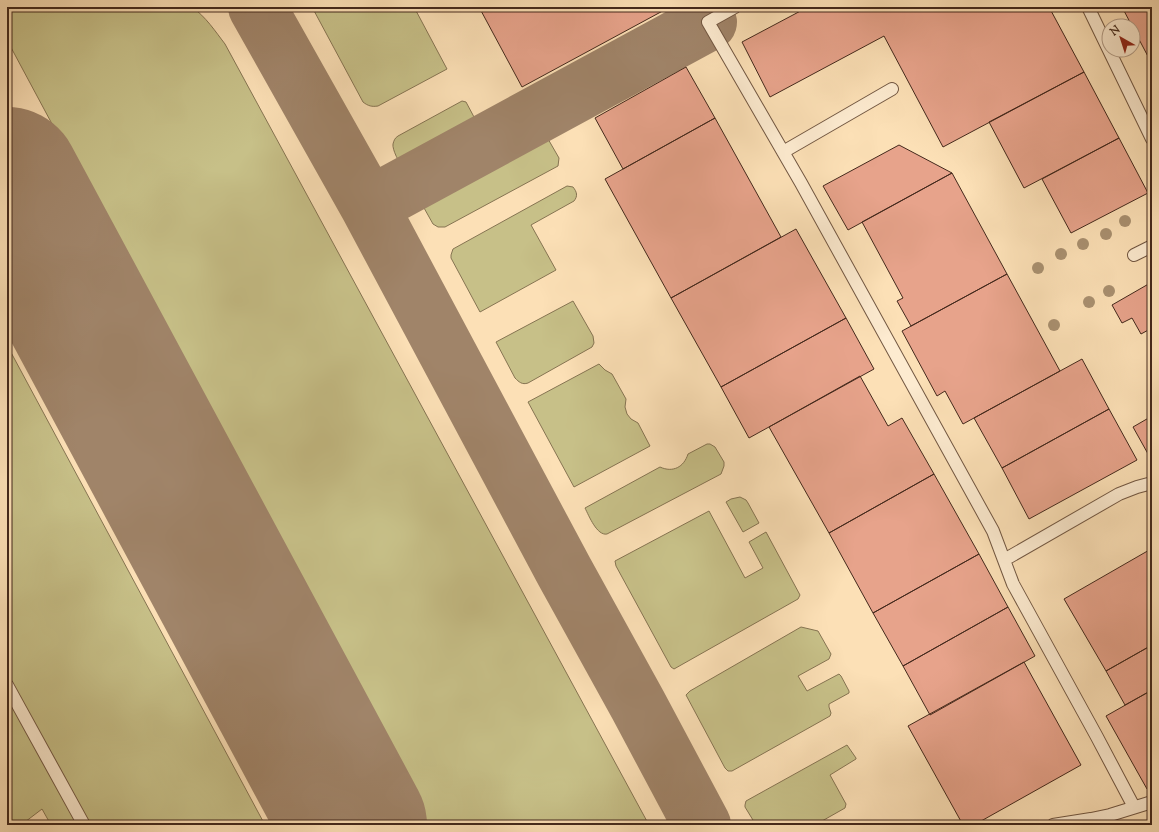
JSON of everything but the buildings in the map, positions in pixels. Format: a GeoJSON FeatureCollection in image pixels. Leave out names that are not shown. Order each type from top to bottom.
{"type":"FeatureCollection","features":[{"type":"Feature","properties":{"kind":"lane"},"geometry":{"type":"LineString","coordinates":[[735,7],[708,22],[783,152],[993,531],[1013,584],[1134,807]]}},
{"type":"Feature","properties":{"kind":"lane"},"geometry":{"type":"LineString","coordinates":[[1088,7],[1152,139]]}},
{"type":"Feature","properties":{"kind":"lane"},"geometry":{"type":"LineString","coordinates":[[783,152],[892,89]]}},
{"type":"Feature","properties":{"kind":"lane"},"geometry":{"type":"LineString","coordinates":[[1134,255],[1152,246]]}},
{"type":"Feature","properties":{"kind":"lane"},"geometry":{"type":"LineString","coordinates":[[1004,560],[1120,494],[1152,483]]}},
{"type":"Feature","properties":{"kind":"lane"},"geometry":{"type":"LineString","coordinates":[[7,685],[84,825]]}},
{"type":"Feature","properties":{"kind":"lane"},"geometry":{"type":"LineString","coordinates":[[1053,825],[1110,815],[1152,802]]}},
{"type":"Feature","properties":{"kind":"shaded area"},"geometry":{"type":"Polygon","coordinates":[[[7,7],[192,7],[202,15],[214,29],[225,44],[649,825],[428,825],[7,40],[7,7]]]}},
{"type":"Feature","properties":{"kind":"shaded area"},"geometry":{"type":"Polygon","coordinates":[[[312,7],[414,7],[447,69],[378,106],[368,105],[363,102],[312,7]]]}},
{"type":"Feature","properties":{"kind":"shaded area"},"geometry":{"type":"Polygon","coordinates":[[[462,101],[466,102],[474,117],[466,139],[419,167],[409,169],[402,165],[398,160],[394,149],[394,140],[398,136],[462,101]]]}},
{"type":"Feature","properties":{"kind":"shaded area"},"geometry":{"type":"Polygon","coordinates":[[[536,128],[544,132],[559,158],[558,166],[445,227],[438,227],[433,224],[419,199],[422,189],[536,128]]]}},
{"type":"Feature","properties":{"kind":"shaded area"},"geometry":{"type":"Polygon","coordinates":[[[567,186],[573,187],[575,191],[576,196],[574,201],[531,225],[556,270],[480,312],[451,258],[453,249],[567,186]]]}},
{"type":"Feature","properties":{"kind":"shaded area"},"geometry":{"type":"Polygon","coordinates":[[[573,301],[593,336],[594,343],[592,347],[528,383],[524,384],[519,382],[515,378],[496,342],[573,301]]]}},
{"type":"Feature","properties":{"kind":"shaded area"},"geometry":{"type":"Polygon","coordinates":[[[7,345],[265,825],[51,825],[42,809],[21,825],[7,825],[7,345]]]}},
{"type":"Feature","properties":{"kind":"shaded area"},"geometry":{"type":"Polygon","coordinates":[[[599,364],[612,374],[626,399],[625,407],[627,414],[631,419],[638,423],[650,446],[574,487],[528,402],[599,364]]]}},
{"type":"Feature","properties":{"kind":"shaded area"},"geometry":{"type":"Polygon","coordinates":[[[707,444],[715,447],[724,462],[721,474],[607,534],[603,534],[597,529],[585,508],[660,467],[665,469],[677,468],[684,462],[688,454],[707,444]]]}},
{"type":"Feature","properties":{"kind":"shaded area"},"geometry":{"type":"Polygon","coordinates":[[[740,497],[746,500],[759,523],[743,532],[726,502],[740,497]]]}},
{"type":"Feature","properties":{"kind":"shaded area"},"geometry":{"type":"Polygon","coordinates":[[[709,511],[745,578],[763,568],[749,542],[766,532],[800,595],[798,599],[674,669],[671,667],[616,566],[615,561],[709,511]]]}},
{"type":"Feature","properties":{"kind":"shaded area"},"geometry":{"type":"Polygon","coordinates":[[[801,627],[818,631],[831,654],[829,659],[798,676],[807,691],[839,674],[849,693],[829,704],[831,713],[830,716],[732,771],[728,771],[686,695],[690,691],[801,627]]]}},
{"type":"Feature","properties":{"kind":"shaded area"},"geometry":{"type":"Polygon","coordinates":[[[847,745],[856,759],[830,775],[846,804],[845,808],[815,825],[756,825],[745,807],[746,801],[847,745]]]}},
{"type":"Feature","properties":{"kind":"taxiway"},"geometry":{"type":"LineString","coordinates":[[257,7],[369,206],[702,825]]}},
{"type":"Feature","properties":{"kind":"taxiway"},"geometry":{"type":"LineString","coordinates":[[369,206],[708,22]]}},
{"type":"Feature","properties":{"kind":"runway"},"geometry":{"type":"LineString","coordinates":[[7,180],[354,825]]}}]}
